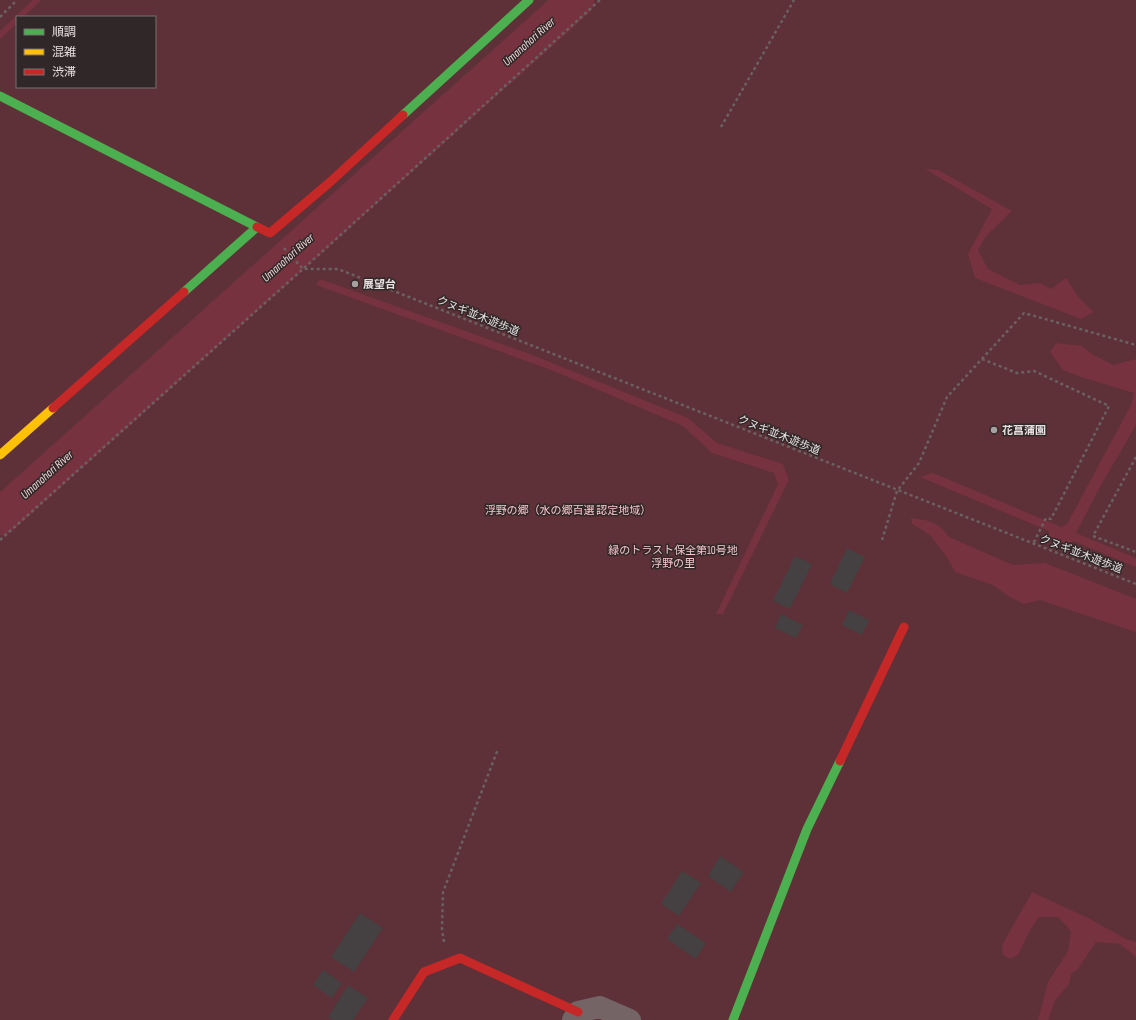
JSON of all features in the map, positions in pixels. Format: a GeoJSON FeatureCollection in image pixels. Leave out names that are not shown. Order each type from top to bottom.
{"type":"FeatureCollection","features":[{"type":"Feature","properties":{"kind":"street"},"geometry":{"type":"LineString","coordinates":[[0,96],[270,233],[329,183],[529,0]]}},
{"type":"Feature","properties":{"kind":"street"},"geometry":{"type":"LineString","coordinates":[[0,456],[257,227]]}},
{"type":"Feature","properties":{"kind":"street"},"geometry":{"type":"LineString","coordinates":[[734,1020],[807,829],[904,627]]}},
{"type":"Feature","properties":{"kind":"street"},"geometry":{"type":"LineString","coordinates":[[393,1020],[424,972],[460,958],[575,1016],[600,1007],[630,1020]]}},
{"type":"Feature","properties":{"kind":"path"},"geometry":{"type":"LineString","coordinates":[[0,17],[17,0]]}},
{"type":"Feature","properties":{"kind":"path"},"geometry":{"type":"LineString","coordinates":[[0,540],[303,269],[600,0]]}},
{"type":"Feature","properties":{"kind":"path"},"geometry":{"type":"LineString","coordinates":[[720,128],[794,0]]}},
{"type":"Feature","properties":{"kind":"path"},"geometry":{"type":"LineString","coordinates":[[270,233],[303,269]]}},
{"type":"Feature","properties":{"kind":"path","name":"クヌギ並木遊歩道"},"geometry":{"type":"LineString","coordinates":[[303,269],[338,268],[897,491],[1136,584]]}},
{"type":"Feature","properties":{"kind":"path"},"geometry":{"type":"LineString","coordinates":[[882,540],[897,491],[919,463],[947,397],[1024,313],[1136,345]]}},
{"type":"Feature","properties":{"kind":"path"},"geometry":{"type":"LineString","coordinates":[[982,359],[1017,373],[1034,371],[1109,406],[1051,519],[1046,518],[1032,544]]}},
{"type":"Feature","properties":{"kind":"path"},"geometry":{"type":"LineString","coordinates":[[1136,457],[1093,536],[1136,552]]}},
{"type":"Feature","properties":{"kind":"path"},"geometry":{"type":"LineString","coordinates":[[448,962],[442,929],[443,892],[498,749]]}},
{"type":"Feature","properties":{"kind":"green space","name":"緑のトラスト保全第10号地 浮野の里"},"geometry":{"type":"Polygon","coordinates":[[[0,0],[1136,0],[1136,1020],[0,1020],[0,0]]]}},
{"type":"Feature","properties":{"kind":"shaded area"},"geometry":{"type":"Polygon","coordinates":[[[925,169],[938,170],[1012,211],[986,236],[978,250],[988,269],[1020,285],[1040,283],[1051,289],[1066,278],[1079,298],[1094,312],[1081,319],[975,278],[968,254],[992,209],[925,169]]]}},
{"type":"Feature","properties":{"kind":"shaded area"},"geometry":{"type":"Polygon","coordinates":[[[320,279],[535,356],[688,418],[717,443],[783,464],[789,480],[723,614],[716,614],[778,484],[774,473],[712,453],[683,426],[554,371],[316,285],[320,279]]]}},
{"type":"Feature","properties":{"kind":"shaded area"},"geometry":{"type":"Polygon","coordinates":[[[1056,343],[1082,346],[1092,354],[1113,365],[1136,359],[1136,425],[1100,487],[1076,533],[1136,558],[1136,567],[1073,541],[1069,546],[1054,540],[1049,536],[1049,531],[920,477],[933,473],[1061,527],[1067,524],[1131,405],[1134,393],[1063,370],[1050,352],[1056,343]]]}},
{"type":"Feature","properties":{"kind":"shaded area"},"geometry":{"type":"Polygon","coordinates":[[[911,518],[933,523],[941,528],[949,537],[1013,565],[1045,563],[1136,599],[1136,632],[1040,600],[1024,604],[1008,596],[993,585],[955,572],[948,559],[930,535],[912,524],[911,518]]]}},
{"type":"Feature","properties":{"kind":"shaded area"},"geometry":{"type":"Polygon","coordinates":[[[1032,892],[1088,918],[1126,939],[1136,942],[1136,957],[1120,944],[1096,942],[1078,969],[1071,974],[1069,984],[1055,1001],[1048,1020],[1038,1020],[1048,982],[1068,951],[1071,931],[1058,917],[1039,917],[1030,930],[1018,955],[1010,959],[1003,955],[1002,945],[1032,892]]]}},
{"type":"Feature","properties":{"kind":"building"},"geometry":{"type":"Polygon","coordinates":[[[353,280],[359,283],[356,288],[350,285],[353,280]]]}},
{"type":"Feature","properties":{"kind":"building"},"geometry":{"type":"Polygon","coordinates":[[[847,548],[865,557],[847,593],[830,584],[847,548]]]}},
{"type":"Feature","properties":{"kind":"building"},"geometry":{"type":"Polygon","coordinates":[[[795,556],[812,564],[790,609],[773,601],[795,556]]]}},
{"type":"Feature","properties":{"kind":"building"},"geometry":{"type":"Polygon","coordinates":[[[849,610],[869,620],[862,635],[842,625],[849,610]]]}},
{"type":"Feature","properties":{"kind":"building"},"geometry":{"type":"Polygon","coordinates":[[[781,614],[803,625],[796,638],[775,628],[781,614]]]}},
{"type":"Feature","properties":{"kind":"building"},"geometry":{"type":"Polygon","coordinates":[[[720,856],[744,872],[731,892],[708,876],[720,856]]]}},
{"type":"Feature","properties":{"kind":"building"},"geometry":{"type":"Polygon","coordinates":[[[682,871],[701,883],[679,916],[661,904],[682,871]]]}},
{"type":"Feature","properties":{"kind":"building"},"geometry":{"type":"Polygon","coordinates":[[[360,913],[383,928],[354,972],[331,957],[360,913]]]}},
{"type":"Feature","properties":{"kind":"building"},"geometry":{"type":"Polygon","coordinates":[[[677,924],[706,943],[696,959],[667,939],[677,924]]]}},
{"type":"Feature","properties":{"kind":"building"},"geometry":{"type":"Polygon","coordinates":[[[323,970],[342,983],[332,998],[313,985],[323,970]]]}},
{"type":"Feature","properties":{"kind":"building"},"geometry":{"type":"Polygon","coordinates":[[[348,985],[368,998],[353,1020],[333,1020],[328,1017],[348,985]]]}},
{"type":"Feature","properties":{"kind":"waterway"},"geometry":{"type":"LineString","coordinates":[[20,16],[37,0]]}},
{"type":"Feature","properties":{"kind":"waterway","name":"Umanohori River"},"geometry":{"type":"LineString","coordinates":[[0,517],[576,0]]}},
{"type":"Feature","properties":{"kind":"waterway"},"geometry":{"type":"LineString","coordinates":[[0,35],[16,20]]}},
{"type":"Feature","properties":{"kind":"traffic: fast"},"geometry":{"type":"LineString","coordinates":[[403,115],[529,0]]}},
{"type":"Feature","properties":{"kind":"traffic: fast"},"geometry":{"type":"LineString","coordinates":[[0,96],[257,227],[184,292]]}},
{"type":"Feature","properties":{"kind":"traffic: fast"},"geometry":{"type":"LineString","coordinates":[[733,1020],[807,829],[840,761]]}},
{"type":"Feature","properties":{"kind":"traffic: slow"},"geometry":{"type":"LineString","coordinates":[[0,455],[53,408]]}},
{"type":"Feature","properties":{"kind":"traffic: jam"},"geometry":{"type":"LineString","coordinates":[[257,227],[270,233],[329,183],[403,115]]}},
{"type":"Feature","properties":{"kind":"traffic: jam"},"geometry":{"type":"LineString","coordinates":[[53,408],[184,292]]}},
{"type":"Feature","properties":{"kind":"traffic: jam"},"geometry":{"type":"LineString","coordinates":[[840,761],[904,627]]}},
{"type":"Feature","properties":{"kind":"traffic: jam"},"geometry":{"type":"LineString","coordinates":[[393,1020],[424,972],[460,958],[578,1012]]}},
{"type":"Feature","properties":{"kind":"place","name":"展望台"},"geometry":{"type":"Point","coordinates":[355,284]}},
{"type":"Feature","properties":{"kind":"place","name":"花菖蒲園"},"geometry":{"type":"Point","coordinates":[994,430]}},
{"type":"Feature","properties":{"kind":"park label","name":"浮野の郷（水の郷百選 認定地域）"},"geometry":{"type":"Point","coordinates":[568,510]}}]}
